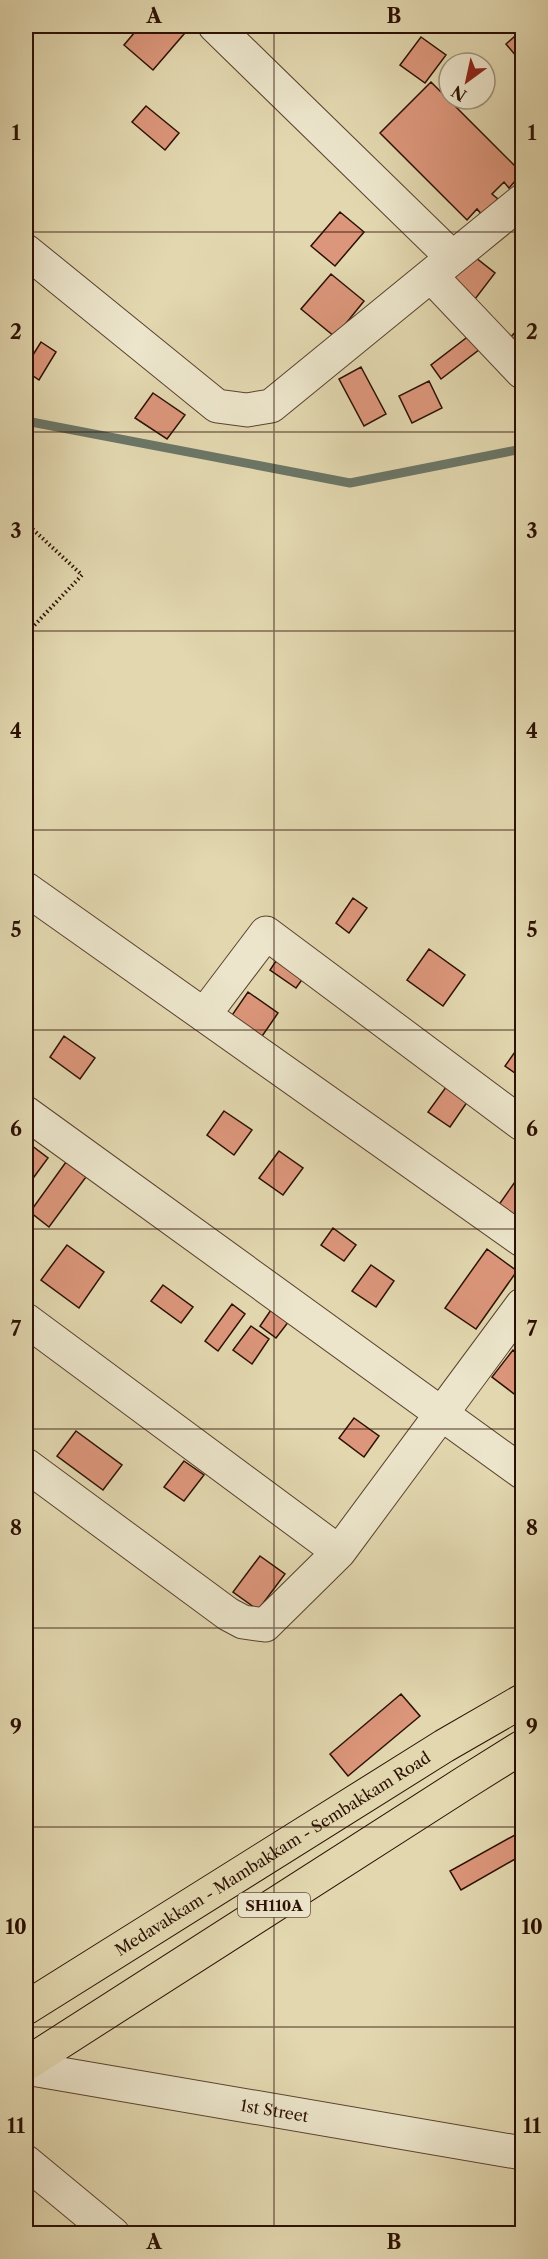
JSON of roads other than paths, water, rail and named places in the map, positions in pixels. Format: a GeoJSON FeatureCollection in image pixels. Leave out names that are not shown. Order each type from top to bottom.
{"type":"FeatureCollection","features":[{"type":"Feature","properties":{"kind":"main road","name":"Medavakkam - Mambakkam - Sembakkam Road"},"geometry":{"type":"LineString","coordinates":[[26,2008],[444,1746],[522,1701]]}},
{"type":"Feature","properties":{"kind":"main road","name":"SH110A"},"geometry":{"type":"LineString","coordinates":[[26,2066],[522,1747]]}},
{"type":"Feature","properties":{"kind":"street"},"geometry":{"type":"LineString","coordinates":[[215,26],[441,266],[522,372]]}},
{"type":"Feature","properties":{"kind":"street"},"geometry":{"type":"LineString","coordinates":[[26,251],[217,406],[247,410],[271,406],[522,201]]}},
{"type":"Feature","properties":{"kind":"street"},"geometry":{"type":"LineString","coordinates":[[26,889],[522,1240]]}},
{"type":"Feature","properties":{"kind":"street"},"geometry":{"type":"LineString","coordinates":[[204,1015],[266,933],[522,1124]]}},
{"type":"Feature","properties":{"kind":"street"},"geometry":{"type":"LineString","coordinates":[[26,1113],[522,1472]]}},
{"type":"Feature","properties":{"kind":"street"},"geometry":{"type":"LineString","coordinates":[[26,1465],[228,1614],[243,1622],[265,1625],[339,1552],[522,1305]]}},
{"type":"Feature","properties":{"kind":"street"},"geometry":{"type":"LineString","coordinates":[[26,1320],[339,1552]]}},
{"type":"Feature","properties":{"kind":"street","name":"1st Street"},"geometry":{"type":"LineString","coordinates":[[26,2066],[522,2153]]}},
{"type":"Feature","properties":{"kind":"street"},"geometry":{"type":"LineString","coordinates":[[26,2162],[113,2234]]}},
{"type":"Feature","properties":{"kind":"waterway"},"geometry":{"type":"LineString","coordinates":[[26,421],[350,483],[522,449]]}}]}
